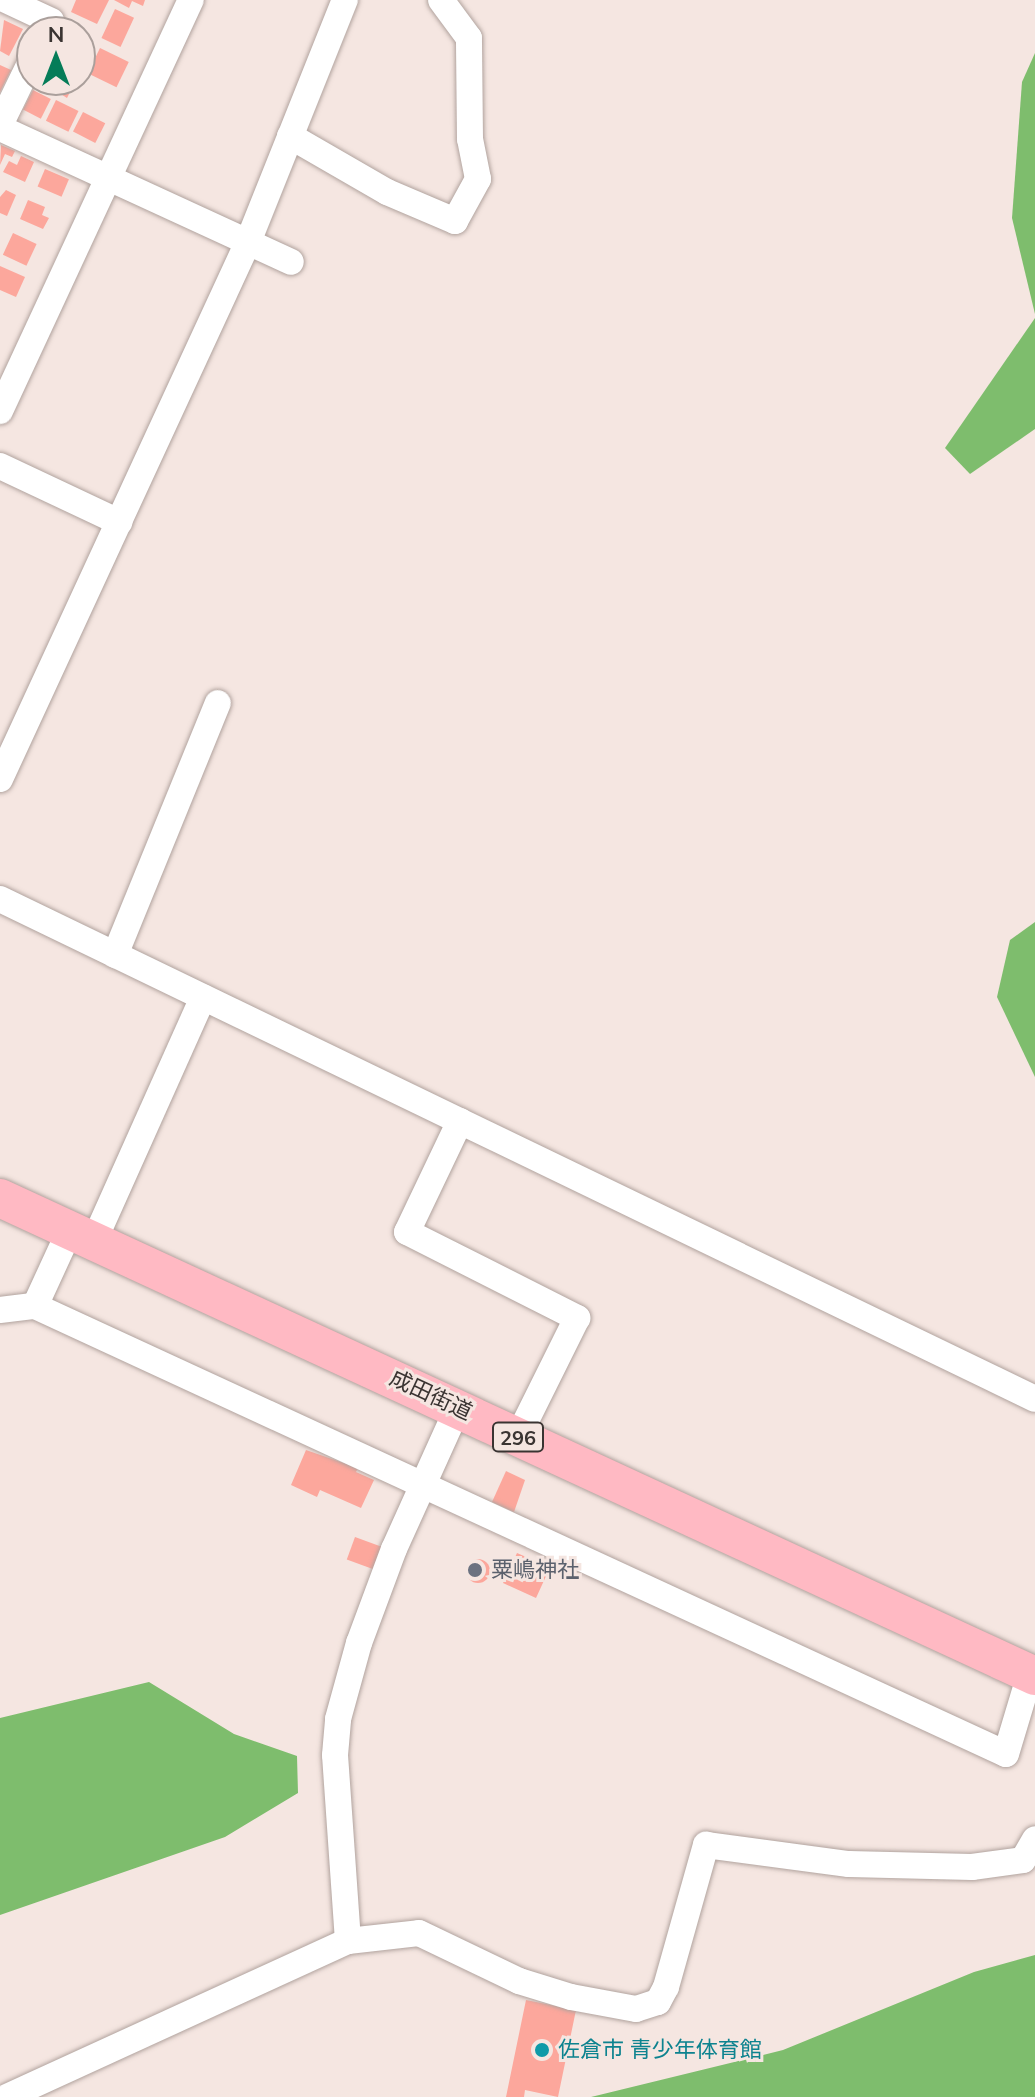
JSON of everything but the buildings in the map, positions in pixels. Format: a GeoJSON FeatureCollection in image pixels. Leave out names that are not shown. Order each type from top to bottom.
{"type":"FeatureCollection","features":[{"type":"Feature","properties":{"kind":"highway","name":"成田街道"},"geometry":{"type":"LineString","coordinates":[[0,1198],[458,1407],[1032,1675]]}},
{"type":"Feature","properties":{"kind":"street"},"geometry":{"type":"LineString","coordinates":[[6,0],[47,16]]}},
{"type":"Feature","properties":{"kind":"street"},"geometry":{"type":"LineString","coordinates":[[0,411],[111,179],[191,0]]}},
{"type":"Feature","properties":{"kind":"street"},"geometry":{"type":"LineString","coordinates":[[0,779],[248,242],[345,0]]}},
{"type":"Feature","properties":{"kind":"street"},"geometry":{"type":"LineString","coordinates":[[290,136],[387,192],[455,221],[478,179],[470,139],[469,38],[441,0]]}},
{"type":"Feature","properties":{"kind":"street"},"geometry":{"type":"LineString","coordinates":[[16,92],[0,126],[291,262]]}},
{"type":"Feature","properties":{"kind":"street"},"geometry":{"type":"LineString","coordinates":[[0,466],[119,522]]}},
{"type":"Feature","properties":{"kind":"street"},"geometry":{"type":"LineString","coordinates":[[115,955],[218,703]]}},
{"type":"Feature","properties":{"kind":"street"},"geometry":{"type":"LineString","coordinates":[[0,899],[1035,1399]]}},
{"type":"Feature","properties":{"kind":"street"},"geometry":{"type":"LineString","coordinates":[[35,1306],[82,1236],[203,997]]}},
{"type":"Feature","properties":{"kind":"street"},"geometry":{"type":"LineString","coordinates":[[460,1121],[407,1232],[577,1318],[518,1437]]}},
{"type":"Feature","properties":{"kind":"street"},"geometry":{"type":"LineString","coordinates":[[0,1310],[35,1306],[1006,1754],[1032,1675]]}},
{"type":"Feature","properties":{"kind":"street"},"geometry":{"type":"LineString","coordinates":[[348,1941],[335,1755],[338,1719],[359,1643],[458,1407]]}},
{"type":"Feature","properties":{"kind":"street"},"geometry":{"type":"LineString","coordinates":[[7,2097],[348,1941],[419,1933],[519,1981],[571,1997],[636,2009],[658,2002],[666,1987],[706,1845],[849,1864],[972,1867],[1023,1860],[1035,1839]]}},
{"type":"Feature","properties":{"kind":"green space"},"geometry":{"type":"Polygon","coordinates":[[[1035,53],[1035,314],[1012,218],[1022,82],[1035,53]]]}},
{"type":"Feature","properties":{"kind":"green space"},"geometry":{"type":"Polygon","coordinates":[[[1035,318],[1035,429],[970,474],[945,448],[1035,318]]]}},
{"type":"Feature","properties":{"kind":"green space"},"geometry":{"type":"Polygon","coordinates":[[[1035,922],[1035,1077],[997,997],[1010,940],[1035,922]]]}},
{"type":"Feature","properties":{"kind":"green space"},"geometry":{"type":"Polygon","coordinates":[[[149,1682],[234,1734],[297,1756],[298,1793],[225,1837],[0,1915],[0,1718],[149,1682]]]}},
{"type":"Feature","properties":{"kind":"green space"},"geometry":{"type":"Polygon","coordinates":[[[1035,1955],[1035,2097],[591,2097],[783,2050],[974,1972],[1035,1955]]]}},
{"type":"Feature","properties":{"kind":"place","name":"粟嶋神社"},"geometry":{"type":"Point","coordinates":[475,1570]}},
{"type":"Feature","properties":{"kind":"place","name":"佐倉市 青少年体育館"},"geometry":{"type":"Point","coordinates":[542,2050]}}]}
